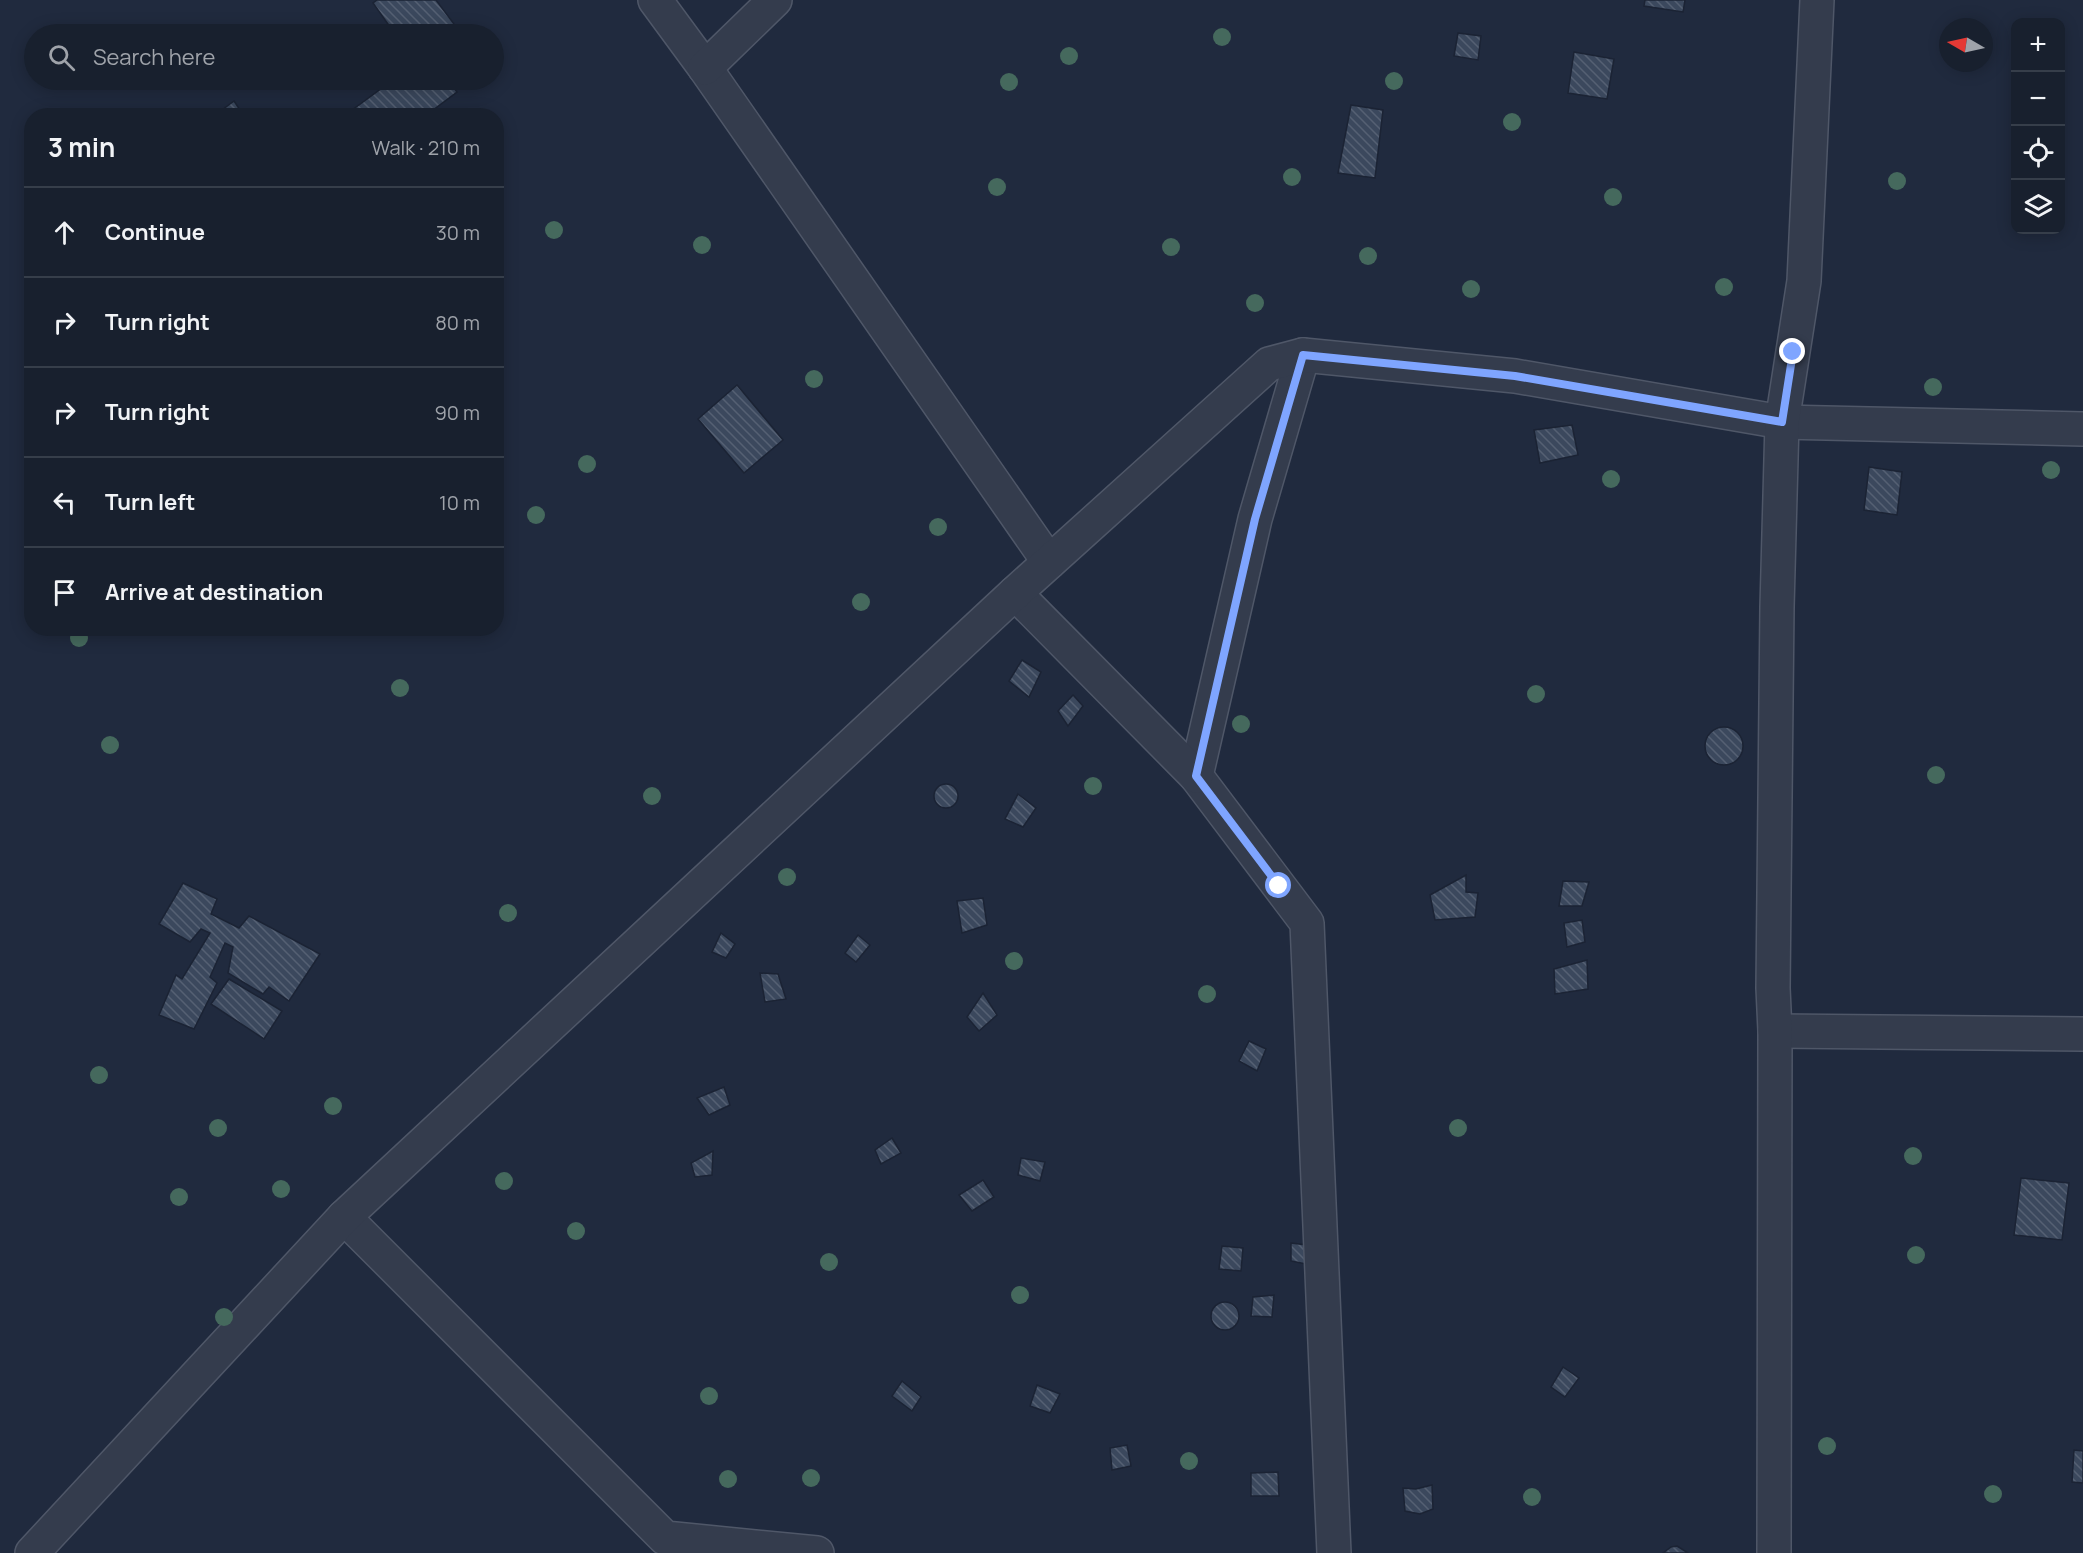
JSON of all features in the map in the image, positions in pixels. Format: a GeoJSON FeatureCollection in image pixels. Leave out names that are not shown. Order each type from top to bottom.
{"type":"FeatureCollection","features":[{"type":"Feature","properties":{"kind":"street"},"geometry":{"type":"LineString","coordinates":[[655,0],[705,68],[1049,562]]}},
{"type":"Feature","properties":{"kind":"street"},"geometry":{"type":"LineString","coordinates":[[705,68],[775,0]]}},
{"type":"Feature","properties":{"kind":"street"},"geometry":{"type":"LineString","coordinates":[[1774,1553],[1773,988],[1782,422],[1804,281],[1817,0]]}},
{"type":"Feature","properties":{"kind":"street"},"geometry":{"type":"LineString","coordinates":[[1196,776],[1255,519],[1303,355]]}},
{"type":"Feature","properties":{"kind":"street"},"geometry":{"type":"LineString","coordinates":[[32,1553],[344,1217],[1015,593],[1269,364],[1303,355],[1515,376],[1782,422],[2083,429]]}},
{"type":"Feature","properties":{"kind":"street"},"geometry":{"type":"LineString","coordinates":[[1015,593],[1196,776],[1307,923],[1334,1553]]}},
{"type":"Feature","properties":{"kind":"street"},"geometry":{"type":"LineString","coordinates":[[1774,1030],[2083,1034]]}},
{"type":"Feature","properties":{"kind":"street"},"geometry":{"type":"LineString","coordinates":[[344,1217],[665,1538],[817,1553]]}},
{"type":"Feature","properties":{"kind":"building"},"geometry":{"type":"Polygon","coordinates":[[[377,0],[436,0],[454,24],[388,24],[373,3],[377,0]]]}},
{"type":"Feature","properties":{"kind":"building"},"geometry":{"type":"Polygon","coordinates":[[[1645,0],[1685,0],[1683,12],[1644,6],[1645,0]]]}},
{"type":"Feature","properties":{"kind":"building"},"geometry":{"type":"Polygon","coordinates":[[[1458,33],[1481,36],[1478,60],[1454,56],[1458,33]]]}},
{"type":"Feature","properties":{"kind":"building"},"geometry":{"type":"Polygon","coordinates":[[[1574,52],[1614,59],[1607,99],[1568,93],[1574,52]]]}},
{"type":"Feature","properties":{"kind":"building"},"geometry":{"type":"Polygon","coordinates":[[[379,90],[456,90],[457,92],[436,108],[355,108],[379,90]]]}},
{"type":"Feature","properties":{"kind":"building"},"geometry":{"type":"Polygon","coordinates":[[[234,101],[239,108],[225,108],[234,101]]]}},
{"type":"Feature","properties":{"kind":"building"},"geometry":{"type":"Polygon","coordinates":[[[1351,105],[1383,110],[1375,178],[1338,173],[1351,105]]]}},
{"type":"Feature","properties":{"kind":"building"},"geometry":{"type":"Polygon","coordinates":[[[737,385],[783,440],[744,473],[698,419],[737,385]]]}},
{"type":"Feature","properties":{"kind":"building"},"geometry":{"type":"Polygon","coordinates":[[[1572,425],[1578,455],[1540,463],[1534,430],[1572,425]]]}},
{"type":"Feature","properties":{"kind":"building"},"geometry":{"type":"Polygon","coordinates":[[[1869,467],[1902,472],[1897,515],[1864,510],[1869,467]]]}},
{"type":"Feature","properties":{"kind":"building"},"geometry":{"type":"Polygon","coordinates":[[[1022,660],[1041,672],[1029,697],[1009,681],[1022,660]]]}},
{"type":"Feature","properties":{"kind":"building"},"geometry":{"type":"Polygon","coordinates":[[[1073,695],[1083,706],[1068,726],[1058,711],[1073,695]]]}},
{"type":"Feature","properties":{"kind":"building"},"geometry":{"type":"Polygon","coordinates":[[[1724,727],[1738,732],[1743,746],[1738,760],[1724,765],[1710,760],[1705,746],[1710,732],[1724,727]]]}},
{"type":"Feature","properties":{"kind":"building"},"geometry":{"type":"Polygon","coordinates":[[[946,784],[954,788],[958,796],[954,804],[946,808],[938,804],[934,796],[938,788],[946,784]]]}},
{"type":"Feature","properties":{"kind":"building"},"geometry":{"type":"Polygon","coordinates":[[[1018,794],[1036,808],[1023,827],[1005,819],[1018,794]]]}},
{"type":"Feature","properties":{"kind":"building"},"geometry":{"type":"Polygon","coordinates":[[[1466,875],[1466,892],[1478,893],[1475,917],[1435,920],[1430,895],[1466,875]]]}},
{"type":"Feature","properties":{"kind":"building"},"geometry":{"type":"Polygon","coordinates":[[[1563,881],[1589,882],[1582,906],[1559,906],[1563,881]]]}},
{"type":"Feature","properties":{"kind":"building"},"geometry":{"type":"Polygon","coordinates":[[[183,883],[217,899],[211,914],[239,928],[249,916],[320,954],[289,1001],[269,987],[263,994],[228,973],[233,947],[225,943],[210,977],[217,983],[194,1029],[159,1015],[176,975],[182,979],[210,933],[201,929],[190,942],[159,924],[183,883]]]}},
{"type":"Feature","properties":{"kind":"building"},"geometry":{"type":"Polygon","coordinates":[[[983,898],[987,925],[962,933],[957,901],[983,898]]]}},
{"type":"Feature","properties":{"kind":"building"},"geometry":{"type":"Polygon","coordinates":[[[1582,920],[1585,942],[1567,947],[1564,923],[1582,920]]]}},
{"type":"Feature","properties":{"kind":"building"},"geometry":{"type":"Polygon","coordinates":[[[721,933],[735,944],[726,958],[712,952],[721,933]]]}},
{"type":"Feature","properties":{"kind":"building"},"geometry":{"type":"Polygon","coordinates":[[[858,935],[870,945],[856,962],[845,953],[858,935]]]}},
{"type":"Feature","properties":{"kind":"building"},"geometry":{"type":"Polygon","coordinates":[[[1587,960],[1588,989],[1555,994],[1554,969],[1587,960]]]}},
{"type":"Feature","properties":{"kind":"building"},"geometry":{"type":"Polygon","coordinates":[[[760,973],[778,974],[786,999],[765,1002],[760,973]]]}},
{"type":"Feature","properties":{"kind":"building"},"geometry":{"type":"Polygon","coordinates":[[[229,979],[282,1011],[264,1039],[211,1004],[229,979]]]}},
{"type":"Feature","properties":{"kind":"building"},"geometry":{"type":"Polygon","coordinates":[[[983,993],[997,1015],[979,1031],[967,1017],[983,993]]]}},
{"type":"Feature","properties":{"kind":"building"},"geometry":{"type":"Polygon","coordinates":[[[1249,1041],[1266,1049],[1257,1071],[1239,1061],[1249,1041]]]}},
{"type":"Feature","properties":{"kind":"building"},"geometry":{"type":"Polygon","coordinates":[[[724,1087],[730,1105],[709,1115],[697,1098],[724,1087]]]}},
{"type":"Feature","properties":{"kind":"building"},"geometry":{"type":"Polygon","coordinates":[[[892,1138],[901,1153],[881,1164],[875,1150],[892,1138]]]}},
{"type":"Feature","properties":{"kind":"building"},"geometry":{"type":"Polygon","coordinates":[[[713,1151],[712,1175],[695,1177],[691,1163],[713,1151]]]}},
{"type":"Feature","properties":{"kind":"building"},"geometry":{"type":"Polygon","coordinates":[[[1021,1158],[1045,1162],[1040,1181],[1018,1175],[1021,1158]]]}},
{"type":"Feature","properties":{"kind":"building"},"geometry":{"type":"Polygon","coordinates":[[[2021,1178],[2069,1183],[2062,1240],[2014,1235],[2021,1178]]]}},
{"type":"Feature","properties":{"kind":"building"},"geometry":{"type":"Polygon","coordinates":[[[983,1180],[994,1197],[972,1211],[959,1195],[983,1180]]]}},
{"type":"Feature","properties":{"kind":"building"},"geometry":{"type":"Polygon","coordinates":[[[1291,1243],[1315,1246],[1311,1265],[1291,1261],[1291,1243]]]}},
{"type":"Feature","properties":{"kind":"building"},"geometry":{"type":"Polygon","coordinates":[[[1222,1246],[1243,1248],[1241,1271],[1219,1269],[1222,1246]]]}},
{"type":"Feature","properties":{"kind":"building"},"geometry":{"type":"Polygon","coordinates":[[[1274,1295],[1272,1317],[1251,1316],[1253,1297],[1274,1295]]]}},
{"type":"Feature","properties":{"kind":"building"},"geometry":{"type":"Polygon","coordinates":[[[1225,1302],[1235,1306],[1239,1316],[1235,1326],[1225,1330],[1215,1326],[1211,1316],[1215,1306],[1225,1302]]]}},
{"type":"Feature","properties":{"kind":"building"},"geometry":{"type":"Polygon","coordinates":[[[1563,1367],[1579,1378],[1565,1397],[1551,1387],[1563,1367]]]}},
{"type":"Feature","properties":{"kind":"building"},"geometry":{"type":"Polygon","coordinates":[[[902,1381],[921,1397],[912,1411],[892,1396],[902,1381]]]}},
{"type":"Feature","properties":{"kind":"building"},"geometry":{"type":"Polygon","coordinates":[[[1037,1385],[1060,1394],[1050,1413],[1030,1406],[1037,1385]]]}},
{"type":"Feature","properties":{"kind":"building"},"geometry":{"type":"Polygon","coordinates":[[[1127,1445],[1131,1466],[1112,1470],[1110,1448],[1127,1445]]]}},
{"type":"Feature","properties":{"kind":"building"},"geometry":{"type":"Polygon","coordinates":[[[2074,1450],[2083,1451],[2083,1483],[2072,1482],[2074,1450]]]}},
{"type":"Feature","properties":{"kind":"building"},"geometry":{"type":"Polygon","coordinates":[[[1278,1472],[1279,1496],[1251,1496],[1251,1473],[1278,1472]]]}},
{"type":"Feature","properties":{"kind":"building"},"geometry":{"type":"Polygon","coordinates":[[[1432,1485],[1433,1509],[1420,1514],[1405,1511],[1403,1488],[1416,1489],[1432,1485]]]}},
{"type":"Feature","properties":{"kind":"building"},"geometry":{"type":"Polygon","coordinates":[[[1677,1546],[1688,1553],[1663,1553],[1671,1547],[1677,1546]]]}},
{"type":"Feature","properties":{"kind":"route"},"geometry":{"type":"LineString","coordinates":[[1279,886],[1196,776],[1255,519],[1303,355],[1515,376],[1782,422],[1793,352]]}}]}
